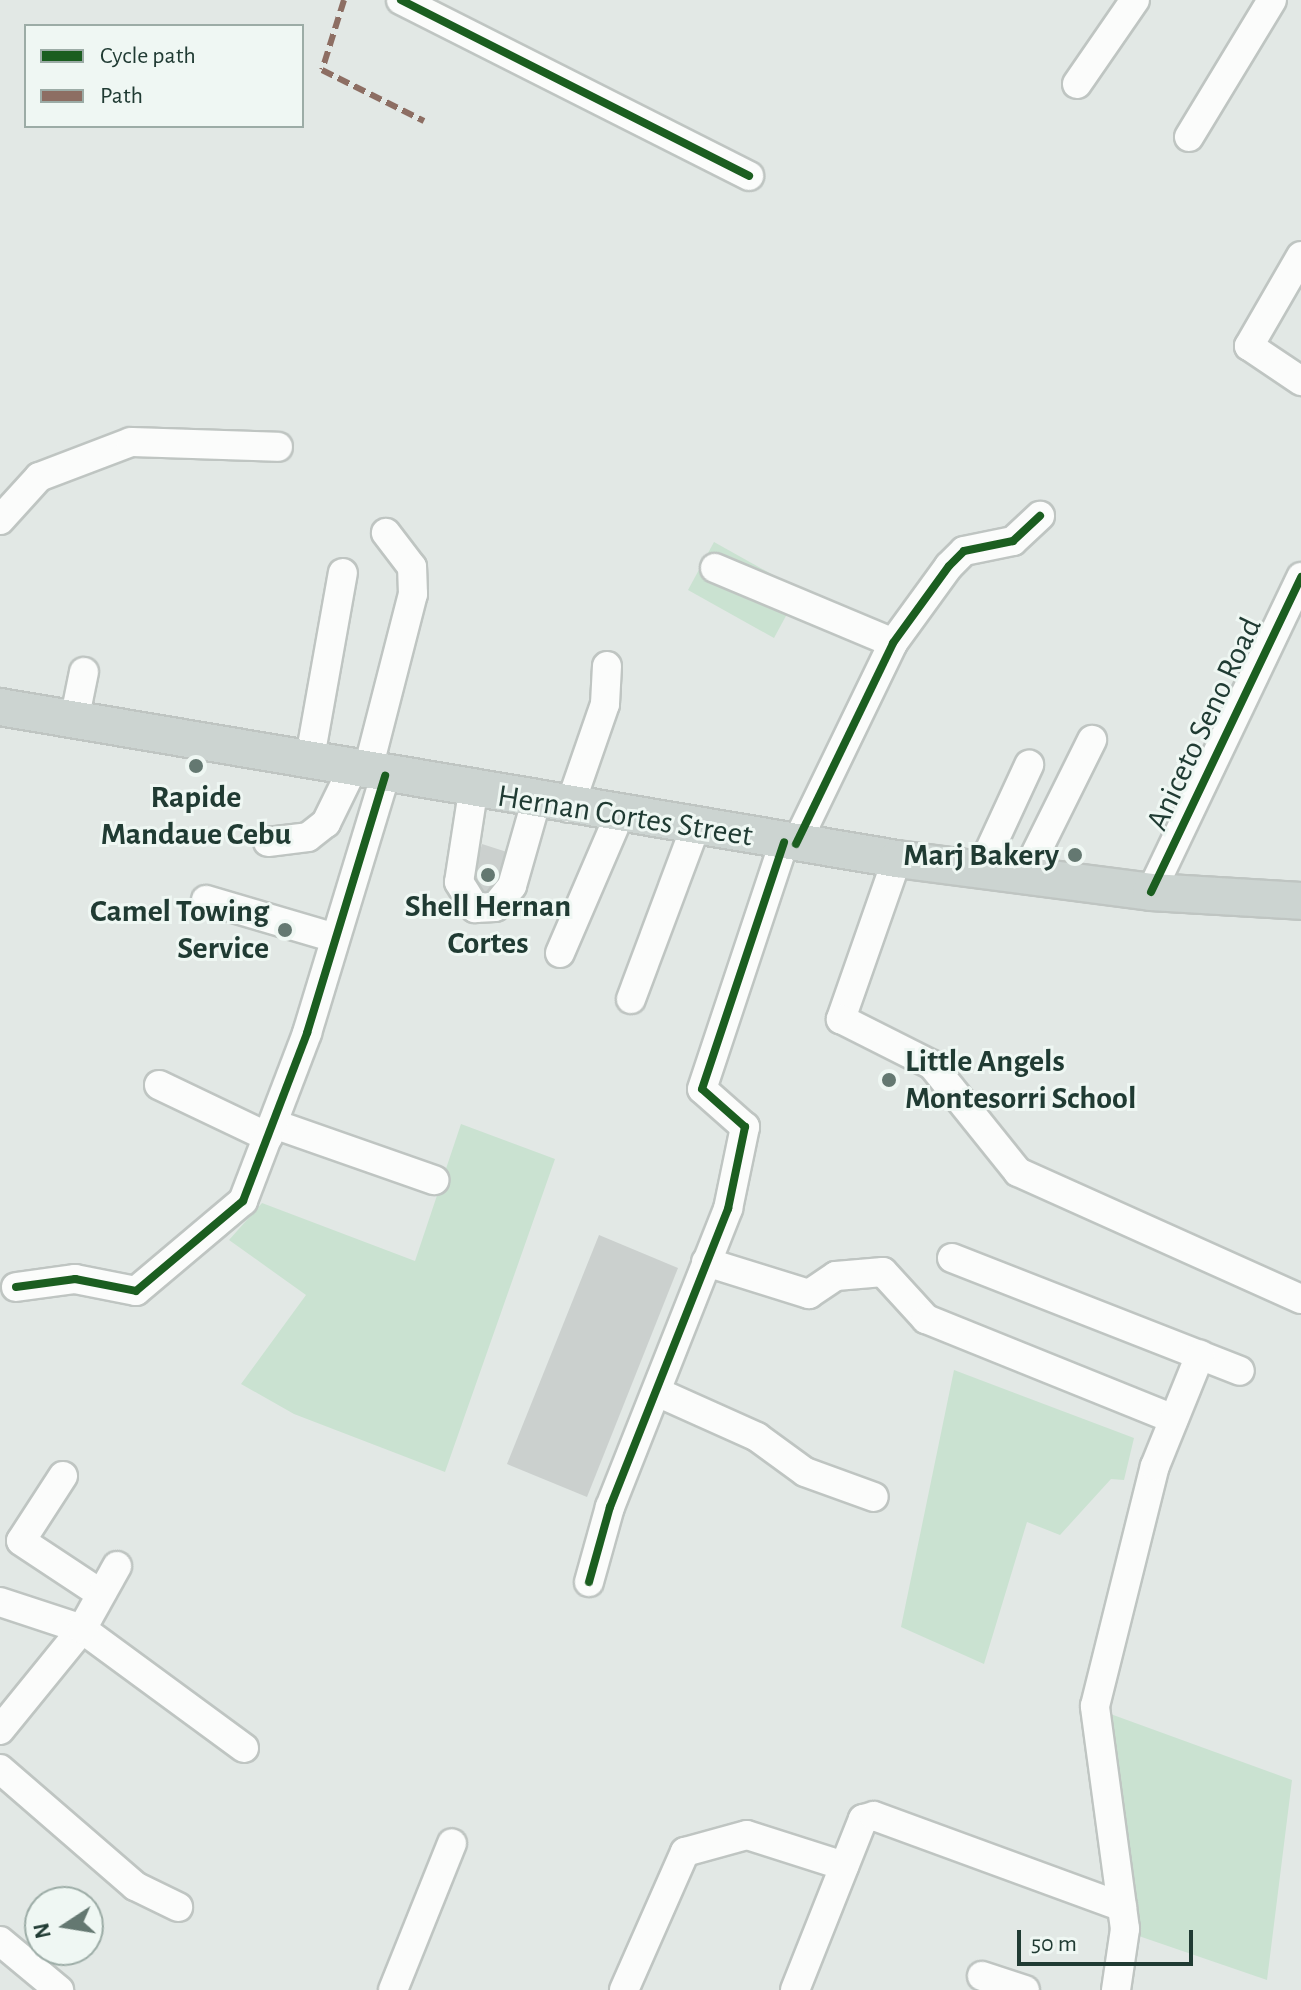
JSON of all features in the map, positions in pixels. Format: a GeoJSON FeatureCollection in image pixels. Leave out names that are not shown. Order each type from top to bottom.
{"type":"FeatureCollection","features":[{"type":"Feature","properties":{"kind":"main road","name":"Hernan Cortes Street"},"geometry":{"type":"LineString","coordinates":[[0,707],[473,792],[897,859],[1151,892],[1301,901]]}},
{"type":"Feature","properties":{"kind":"street"},"geometry":{"type":"LineString","coordinates":[[401,0],[749,176]]}},
{"type":"Feature","properties":{"kind":"street"},"geometry":{"type":"LineString","coordinates":[[1077,84],[1135,0]]}},
{"type":"Feature","properties":{"kind":"street"},"geometry":{"type":"LineString","coordinates":[[1189,137],[1272,0]]}},
{"type":"Feature","properties":{"kind":"street"},"geometry":{"type":"LineString","coordinates":[[1301,256],[1249,346],[1301,381]]}},
{"type":"Feature","properties":{"kind":"street"},"geometry":{"type":"LineString","coordinates":[[0,520],[39,477],[131,442],[278,447]]}},
{"type":"Feature","properties":{"kind":"street"},"geometry":{"type":"LineString","coordinates":[[589,1582],[657,1392],[728,1209],[745,1127],[702,1089],[790,843],[893,643],[959,555],[1013,541],[1040,516]]}},
{"type":"Feature","properties":{"kind":"street"},"geometry":{"type":"LineString","coordinates":[[16,1287],[75,1279],[136,1291],[243,1201],[271,1131],[335,938],[368,773],[413,594],[412,567],[386,533]]}},
{"type":"Feature","properties":{"kind":"street"},"geometry":{"type":"LineString","coordinates":[[715,568],[893,643]]}},
{"type":"Feature","properties":{"kind":"street"},"geometry":{"type":"LineString","coordinates":[[309,763],[343,573]]}},
{"type":"Feature","properties":{"kind":"street","name":"Aniceto Seno Road"},"geometry":{"type":"LineString","coordinates":[[1151,892],[1288,636],[1301,577]]}},
{"type":"Feature","properties":{"kind":"street"},"geometry":{"type":"LineString","coordinates":[[473,792],[459,882],[475,908],[495,907],[512,886],[605,704],[607,666]]}},
{"type":"Feature","properties":{"kind":"street"},"geometry":{"type":"LineString","coordinates":[[74,721],[84,672]]}},
{"type":"Feature","properties":{"kind":"street"},"geometry":{"type":"LineString","coordinates":[[1025,875],[1092,740]]}},
{"type":"Feature","properties":{"kind":"street"},"geometry":{"type":"LineString","coordinates":[[981,869],[1029,765]]}},
{"type":"Feature","properties":{"kind":"street"},"geometry":{"type":"LineString","coordinates":[[268,842],[308,837],[326,823],[368,773]]}},
{"type":"Feature","properties":{"kind":"street"},"geometry":{"type":"LineString","coordinates":[[560,953],[619,816]]}},
{"type":"Feature","properties":{"kind":"street"},"geometry":{"type":"LineString","coordinates":[[631,999],[695,828]]}},
{"type":"Feature","properties":{"kind":"street"},"geometry":{"type":"LineString","coordinates":[[897,859],[841,1019],[932,1065],[1018,1172],[1301,1299]]}},
{"type":"Feature","properties":{"kind":"street"},"geometry":{"type":"LineString","coordinates":[[206,900],[335,938]]}},
{"type":"Feature","properties":{"kind":"street"},"geometry":{"type":"LineString","coordinates":[[159,1085],[271,1131],[434,1180]]}},
{"type":"Feature","properties":{"kind":"street"},"geometry":{"type":"LineString","coordinates":[[952,1258],[1240,1371]]}},
{"type":"Feature","properties":{"kind":"street"},"geometry":{"type":"LineString","coordinates":[[706,1262],[809,1294],[836,1276],[883,1272],[926,1319],[1174,1419]]}},
{"type":"Feature","properties":{"kind":"street"},"geometry":{"type":"LineString","coordinates":[[1116,1990],[1122,1907],[1095,1706],[1155,1466],[1200,1355]]}},
{"type":"Feature","properties":{"kind":"street"},"geometry":{"type":"LineString","coordinates":[[657,1392],[757,1437],[805,1472],[874,1497]]}},
{"type":"Feature","properties":{"kind":"street"},"geometry":{"type":"LineString","coordinates":[[63,1476],[21,1541],[98,1592]]}},
{"type":"Feature","properties":{"kind":"street"},"geometry":{"type":"LineString","coordinates":[[0,1730],[82,1629],[98,1592],[117,1566]]}},
{"type":"Feature","properties":{"kind":"street"},"geometry":{"type":"LineString","coordinates":[[0,1602],[82,1629],[244,1748]]}},
{"type":"Feature","properties":{"kind":"street"},"geometry":{"type":"LineString","coordinates":[[0,1769],[135,1886],[178,1907]]}},
{"type":"Feature","properties":{"kind":"street"},"geometry":{"type":"LineString","coordinates":[[795,1990],[863,1819],[874,1816],[1122,1907]]}},
{"type":"Feature","properties":{"kind":"street"},"geometry":{"type":"LineString","coordinates":[[624,1990],[685,1852],[747,1835],[844,1866]]}},
{"type":"Feature","properties":{"kind":"street"},"geometry":{"type":"LineString","coordinates":[[393,1990],[452,1843]]}},
{"type":"Feature","properties":{"kind":"street"},"geometry":{"type":"LineString","coordinates":[[0,1941],[27,1980],[59,1990]]}},
{"type":"Feature","properties":{"kind":"street"},"geometry":{"type":"LineString","coordinates":[[982,1976],[1025,1990]]}},
{"type":"Feature","properties":{"kind":"green space"},"geometry":{"type":"Polygon","coordinates":[[[714,542],[800,590],[774,638],[688,590],[714,542]]]}},
{"type":"Feature","properties":{"kind":"green space"},"geometry":{"type":"Polygon","coordinates":[[[461,1124],[555,1159],[445,1472],[294,1414],[241,1384],[306,1295],[229,1240],[262,1203],[415,1261],[461,1124]]]}},
{"type":"Feature","properties":{"kind":"green space"},"geometry":{"type":"Polygon","coordinates":[[[954,1370],[1134,1438],[1124,1480],[1111,1479],[1060,1535],[1027,1522],[984,1664],[901,1627],[954,1370]]]}},
{"type":"Feature","properties":{"kind":"green space"},"geometry":{"type":"Polygon","coordinates":[[[1105,1712],[1292,1780],[1267,1980],[1130,1933],[1105,1712]]]}},
{"type":"Feature","properties":{"kind":"building","name":"Shell Hernan Cortes"},"geometry":{"type":"Polygon","coordinates":[[[482,844],[510,853],[495,905],[467,897],[482,844]]]}},
{"type":"Feature","properties":{"kind":"building"},"geometry":{"type":"Polygon","coordinates":[[[599,1235],[678,1268],[587,1497],[507,1464],[599,1235]]]}},
{"type":"Feature","properties":{"kind":"marked path"},"geometry":{"type":"LineString","coordinates":[[344,0],[322,70],[424,121]]}},
{"type":"Feature","properties":{"kind":"cycle path"},"geometry":{"type":"LineString","coordinates":[[401,0],[749,176]]}},
{"type":"Feature","properties":{"kind":"cycle path"},"geometry":{"type":"LineString","coordinates":[[796,844],[893,643],[949,566],[964,551],[1013,541],[1040,516]]}},
{"type":"Feature","properties":{"kind":"cycle path"},"geometry":{"type":"LineString","coordinates":[[1151,892],[1301,577]]}},
{"type":"Feature","properties":{"kind":"cycle path"},"geometry":{"type":"LineString","coordinates":[[16,1287],[75,1279],[136,1291],[243,1201],[307,1033],[385,776]]}},
{"type":"Feature","properties":{"kind":"cycle path"},"geometry":{"type":"LineString","coordinates":[[589,1582],[610,1507],[728,1209],[745,1127],[702,1089],[784,842]]}},
{"type":"Feature","properties":{"kind":"place","name":"Rapide Mandaue Cebu"},"geometry":{"type":"Point","coordinates":[196,766]}},
{"type":"Feature","properties":{"kind":"place","name":"Marj Bakery"},"geometry":{"type":"Point","coordinates":[1075,855]}},
{"type":"Feature","properties":{"kind":"place","name":"Shell Hernan Cortes"},"geometry":{"type":"Point","coordinates":[488,875]}},
{"type":"Feature","properties":{"kind":"place","name":"Camel Towing Service"},"geometry":{"type":"Point","coordinates":[285,930]}},
{"type":"Feature","properties":{"kind":"place","name":"Little Angels Montesorri School"},"geometry":{"type":"Point","coordinates":[889,1080]}}]}
